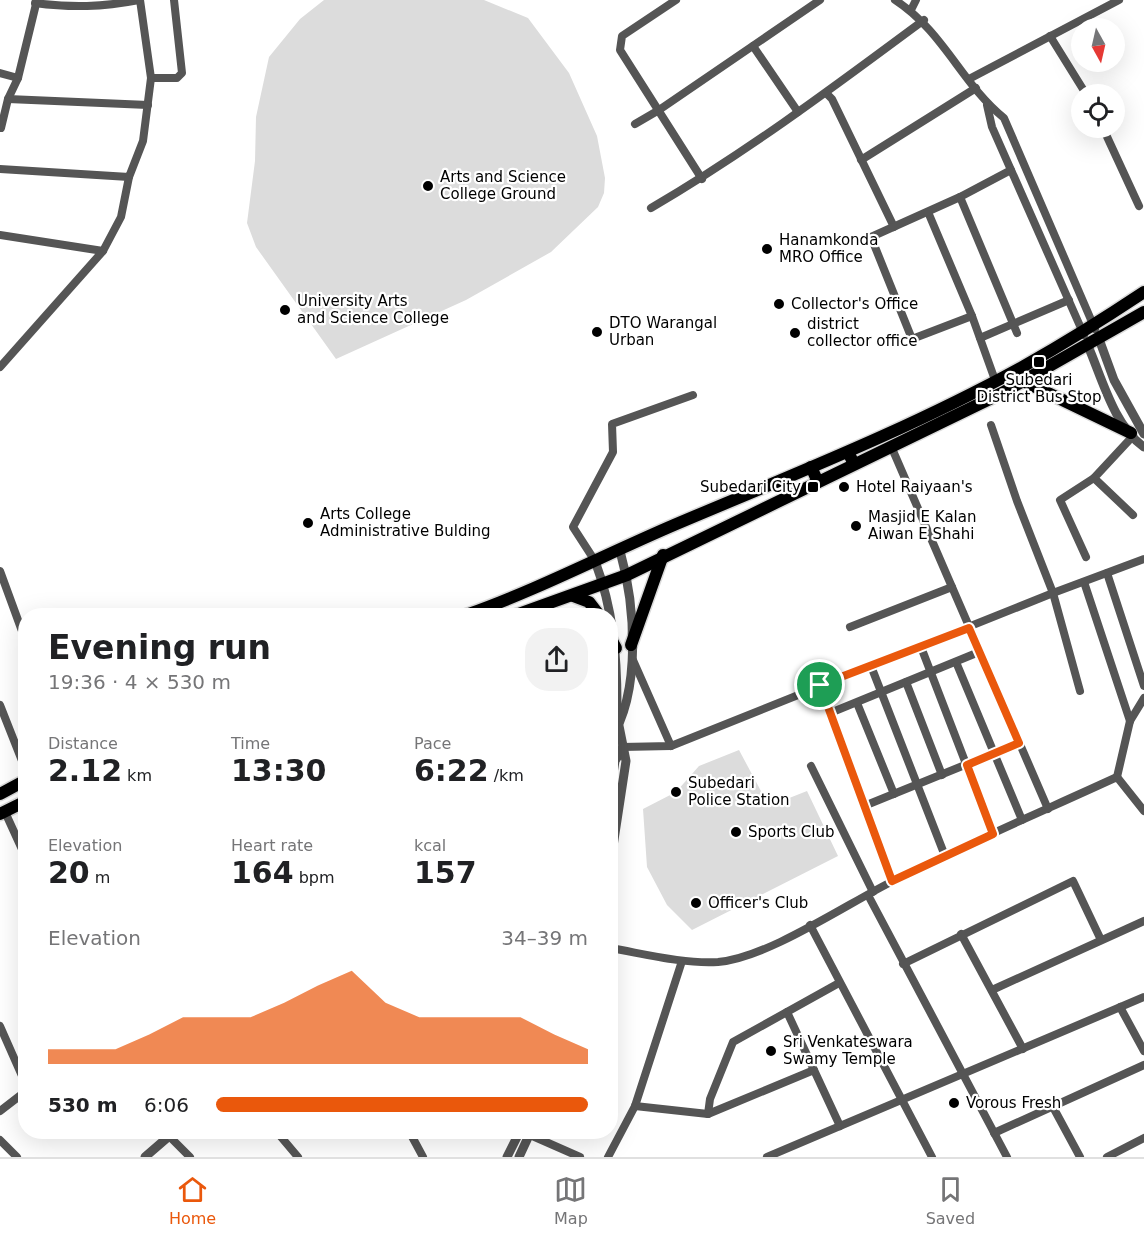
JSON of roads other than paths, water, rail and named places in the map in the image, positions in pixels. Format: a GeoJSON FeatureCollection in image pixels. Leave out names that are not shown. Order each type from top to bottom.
{"type":"FeatureCollection","features":[{"type":"Feature","properties":{"kind":"main road"},"geometry":{"type":"LineString","coordinates":[[486,608],[848,452],[1023,367],[1144,292]]}},
{"type":"Feature","properties":{"kind":"main road"},"geometry":{"type":"LineString","coordinates":[[537,608],[627,575],[663,555],[1023,381],[1143,316]]}},
{"type":"Feature","properties":{"kind":"main road"},"geometry":{"type":"LineString","coordinates":[[1023,381],[1132,435]]}},
{"type":"Feature","properties":{"kind":"main road"},"geometry":{"type":"LineString","coordinates":[[848,452],[854,464]]}},
{"type":"Feature","properties":{"kind":"main road"},"geometry":{"type":"LineString","coordinates":[[811,467],[818,482]]}},
{"type":"Feature","properties":{"kind":"main road"},"geometry":{"type":"LineString","coordinates":[[631,645],[663,555]]}},
{"type":"Feature","properties":{"kind":"main road"},"geometry":{"type":"LineString","coordinates":[[573,596],[581,596],[594,608]]}},
{"type":"Feature","properties":{"kind":"main road"},"geometry":{"type":"LineString","coordinates":[[0,794],[18,784]]}},
{"type":"Feature","properties":{"kind":"main road"},"geometry":{"type":"LineString","coordinates":[[2,813],[18,805]]}},
{"type":"Feature","properties":{"kind":"street"},"geometry":{"type":"LineString","coordinates":[[0,367],[103,251],[121,217],[129,177],[143,141],[151,78],[140,0],[102,7],[74,8],[36,2],[18,78],[8,99],[1,128]]}},
{"type":"Feature","properties":{"kind":"street"},"geometry":{"type":"LineString","coordinates":[[151,78],[177,78],[182,73],[174,0]]}},
{"type":"Feature","properties":{"kind":"street"},"geometry":{"type":"LineString","coordinates":[[676,0],[664,4],[622,36],[620,50],[702,179]]}},
{"type":"Feature","properties":{"kind":"street"},"geometry":{"type":"LineString","coordinates":[[635,124],[820,0]]}},
{"type":"Feature","properties":{"kind":"street"},"geometry":{"type":"LineString","coordinates":[[895,0],[924,20],[987,105],[1004,118],[1088,328],[1088,346],[1112,404],[1132,435],[1144,447]]}},
{"type":"Feature","properties":{"kind":"street"},"geometry":{"type":"LineString","coordinates":[[911,10],[916,0]]}},
{"type":"Feature","properties":{"kind":"street"},"geometry":{"type":"LineString","coordinates":[[969,78],[1119,0]]}},
{"type":"Feature","properties":{"kind":"street"},"geometry":{"type":"LineString","coordinates":[[651,208],[702,179],[826,93],[924,20]]}},
{"type":"Feature","properties":{"kind":"street"},"geometry":{"type":"LineString","coordinates":[[1050,36],[1080,84]]}},
{"type":"Feature","properties":{"kind":"street"},"geometry":{"type":"LineString","coordinates":[[753,46],[798,112]]}},
{"type":"Feature","properties":{"kind":"street"},"geometry":{"type":"LineString","coordinates":[[0,73],[18,78]]}},
{"type":"Feature","properties":{"kind":"street"},"geometry":{"type":"LineString","coordinates":[[861,160],[976,88]]}},
{"type":"Feature","properties":{"kind":"street"},"geometry":{"type":"LineString","coordinates":[[826,93],[894,227]]}},
{"type":"Feature","properties":{"kind":"street"},"geometry":{"type":"LineString","coordinates":[[8,99],[148,105]]}},
{"type":"Feature","properties":{"kind":"street"},"geometry":{"type":"LineString","coordinates":[[987,105],[992,127],[1069,300],[1088,328],[1100,339],[1114,380],[1144,434]]}},
{"type":"Feature","properties":{"kind":"street"},"geometry":{"type":"LineString","coordinates":[[1108,138],[1139,206]]}},
{"type":"Feature","properties":{"kind":"street"},"geometry":{"type":"LineString","coordinates":[[0,169],[129,177]]}},
{"type":"Feature","properties":{"kind":"street"},"geometry":{"type":"LineString","coordinates":[[972,316],[912,339],[871,237],[960,197],[1011,170]]}},
{"type":"Feature","properties":{"kind":"street"},"geometry":{"type":"LineString","coordinates":[[960,197],[1015,323],[1017,333]]}},
{"type":"Feature","properties":{"kind":"street"},"geometry":{"type":"LineString","coordinates":[[928,212],[972,316],[995,380]]}},
{"type":"Feature","properties":{"kind":"street"},"geometry":{"type":"LineString","coordinates":[[0,235],[103,251]]}},
{"type":"Feature","properties":{"kind":"street"},"geometry":{"type":"LineString","coordinates":[[980,338],[1069,300]]}},
{"type":"Feature","properties":{"kind":"street"},"geometry":{"type":"LineString","coordinates":[[607,608],[603,583],[595,561],[573,527],[613,452],[612,424],[693,395]]}},
{"type":"Feature","properties":{"kind":"street"},"geometry":{"type":"LineString","coordinates":[[991,425],[1017,501],[1053,593],[1080,691]]}},
{"type":"Feature","properties":{"kind":"street"},"geometry":{"type":"LineString","coordinates":[[1086,557],[1060,500],[1094,478],[1132,435]]}},
{"type":"Feature","properties":{"kind":"street"},"geometry":{"type":"LineString","coordinates":[[891,446],[1048,809]]}},
{"type":"Feature","properties":{"kind":"street"},"geometry":{"type":"LineString","coordinates":[[1094,478],[1133,514]]}},
{"type":"Feature","properties":{"kind":"street"},"geometry":{"type":"LineString","coordinates":[[619,720],[626,706],[632,659],[627,575],[620,551]]}},
{"type":"Feature","properties":{"kind":"street"},"geometry":{"type":"LineString","coordinates":[[622,748],[671,746],[1053,593],[1141,561],[1144,555]]}},
{"type":"Feature","properties":{"kind":"street"},"geometry":{"type":"LineString","coordinates":[[0,572],[18,620]]}},
{"type":"Feature","properties":{"kind":"street"},"geometry":{"type":"LineString","coordinates":[[1107,573],[1144,686]]}},
{"type":"Feature","properties":{"kind":"street"},"geometry":{"type":"LineString","coordinates":[[1084,582],[1130,721]]}},
{"type":"Feature","properties":{"kind":"street"},"geometry":{"type":"LineString","coordinates":[[850,627],[952,587]]}},
{"type":"Feature","properties":{"kind":"street"},"geometry":{"type":"LineString","coordinates":[[921,647],[993,834]]}},
{"type":"Feature","properties":{"kind":"street"},"geometry":{"type":"LineString","coordinates":[[830,713],[979,652]]}},
{"type":"Feature","properties":{"kind":"street"},"geometry":{"type":"LineString","coordinates":[[632,659],[671,746]]}},
{"type":"Feature","properties":{"kind":"street"},"geometry":{"type":"LineString","coordinates":[[956,662],[1022,820]]}},
{"type":"Feature","properties":{"kind":"street"},"geometry":{"type":"LineString","coordinates":[[871,666],[945,856]]}},
{"type":"Feature","properties":{"kind":"street"},"geometry":{"type":"LineString","coordinates":[[906,682],[942,775]]}},
{"type":"Feature","properties":{"kind":"street"},"geometry":{"type":"LineString","coordinates":[[820,685],[892,881]]}},
{"type":"Feature","properties":{"kind":"street"},"geometry":{"type":"LineString","coordinates":[[1117,777],[1130,721],[1144,698]]}},
{"type":"Feature","properties":{"kind":"street"},"geometry":{"type":"LineString","coordinates":[[856,703],[894,794]]}},
{"type":"Feature","properties":{"kind":"street"},"geometry":{"type":"LineString","coordinates":[[0,705],[18,751]]}},
{"type":"Feature","properties":{"kind":"street"},"geometry":{"type":"LineString","coordinates":[[618,712],[622,748],[626,761],[618,814]]}},
{"type":"Feature","properties":{"kind":"street"},"geometry":{"type":"LineString","coordinates":[[864,806],[1019,743]]}},
{"type":"Feature","properties":{"kind":"street"},"geometry":{"type":"LineString","coordinates":[[618,755],[622,748]]}},
{"type":"Feature","properties":{"kind":"street"},"geometry":{"type":"LineString","coordinates":[[812,766],[903,964],[1007,1157]]}},
{"type":"Feature","properties":{"kind":"street"},"geometry":{"type":"LineString","coordinates":[[618,949],[682,960],[720,962],[751,953],[810,926],[892,881],[1117,777]]}},
{"type":"Feature","properties":{"kind":"street"},"geometry":{"type":"LineString","coordinates":[[1117,777],[1144,811]]}},
{"type":"Feature","properties":{"kind":"street"},"geometry":{"type":"LineString","coordinates":[[2,813],[18,843]]}},
{"type":"Feature","properties":{"kind":"street"},"geometry":{"type":"LineString","coordinates":[[903,964],[1072,881],[1101,940]]}},
{"type":"Feature","properties":{"kind":"street"},"geometry":{"type":"LineString","coordinates":[[992,990],[1144,921]]}},
{"type":"Feature","properties":{"kind":"street"},"geometry":{"type":"LineString","coordinates":[[810,926],[932,1157]]}},
{"type":"Feature","properties":{"kind":"street"},"geometry":{"type":"LineString","coordinates":[[961,934],[1023,1048]]}},
{"type":"Feature","properties":{"kind":"street"},"geometry":{"type":"LineString","coordinates":[[609,1157],[635,1106],[682,960]]}},
{"type":"Feature","properties":{"kind":"street"},"geometry":{"type":"LineString","coordinates":[[708,1114],[710,1099],[733,1042],[839,983]]}},
{"type":"Feature","properties":{"kind":"street"},"geometry":{"type":"LineString","coordinates":[[767,1157],[902,1102],[962,1074],[1144,997]]}},
{"type":"Feature","properties":{"kind":"street"},"geometry":{"type":"LineString","coordinates":[[1120,1007],[1144,1051]]}},
{"type":"Feature","properties":{"kind":"street"},"geometry":{"type":"LineString","coordinates":[[787,1012],[840,1126]]}},
{"type":"Feature","properties":{"kind":"street"},"geometry":{"type":"LineString","coordinates":[[0,1026],[18,1067]]}},
{"type":"Feature","properties":{"kind":"street"},"geometry":{"type":"LineString","coordinates":[[994,1133],[1144,1065]]}},
{"type":"Feature","properties":{"kind":"street"},"geometry":{"type":"LineString","coordinates":[[635,1106],[708,1114],[814,1070]]}},
{"type":"Feature","properties":{"kind":"street"},"geometry":{"type":"LineString","coordinates":[[0,1111],[18,1097]]}},
{"type":"Feature","properties":{"kind":"street"},"geometry":{"type":"LineString","coordinates":[[1053,1107],[1080,1157]]}},
{"type":"Feature","properties":{"kind":"street"},"geometry":{"type":"LineString","coordinates":[[1107,1157],[1144,1138]]}},
{"type":"Feature","properties":{"kind":"street"},"geometry":{"type":"LineString","coordinates":[[145,1157],[166,1139]]}},
{"type":"Feature","properties":{"kind":"street"},"geometry":{"type":"LineString","coordinates":[[176,1139],[190,1157]]}},
{"type":"Feature","properties":{"kind":"street"},"geometry":{"type":"LineString","coordinates":[[283,1139],[298,1157]]}},
{"type":"Feature","properties":{"kind":"street"},"geometry":{"type":"LineString","coordinates":[[413,1139],[423,1157]]}},
{"type":"Feature","properties":{"kind":"street"},"geometry":{"type":"LineString","coordinates":[[507,1157],[520,1139]]}},
{"type":"Feature","properties":{"kind":"street"},"geometry":{"type":"LineString","coordinates":[[519,1157],[523,1139]]}},
{"type":"Feature","properties":{"kind":"street"},"geometry":{"type":"LineString","coordinates":[[540,1139],[580,1157]]}},
{"type":"Feature","properties":{"kind":"street"},"geometry":{"type":"LineString","coordinates":[[0,1140],[17,1157]]}},
{"type":"Feature","properties":{"kind":"place","name":"Arts and Science College Ground"},"geometry":{"type":"Point","coordinates":[428,186]}},
{"type":"Feature","properties":{"kind":"place","name":"Hanamkonda MRO Office"},"geometry":{"type":"Point","coordinates":[767,249]}},
{"type":"Feature","properties":{"kind":"place","name":"Collector's Office"},"geometry":{"type":"Point","coordinates":[779,304]}},
{"type":"Feature","properties":{"kind":"place","name":"University Arts and Science College"},"geometry":{"type":"Point","coordinates":[285,310]}},
{"type":"Feature","properties":{"kind":"place","name":"DTO Warangal Urban"},"geometry":{"type":"Point","coordinates":[597,332]}},
{"type":"Feature","properties":{"kind":"place","name":"district collector office"},"geometry":{"type":"Point","coordinates":[795,333]}},
{"type":"Feature","properties":{"kind":"place","name":"Subedari District Bus Stop"},"geometry":{"type":"Point","coordinates":[1039,362]}},
{"type":"Feature","properties":{"kind":"place","name":"Subedari City"},"geometry":{"type":"Point","coordinates":[813,487]}},
{"type":"Feature","properties":{"kind":"place","name":"Hotel Raiyaan's"},"geometry":{"type":"Point","coordinates":[844,487]}},
{"type":"Feature","properties":{"kind":"place","name":"Arts College Administrative Bulding"},"geometry":{"type":"Point","coordinates":[308,523]}},
{"type":"Feature","properties":{"kind":"place","name":"Masjid E Kalan Aiwan E Shahi"},"geometry":{"type":"Point","coordinates":[856,526]}},
{"type":"Feature","properties":{"kind":"place","name":"Subedari Police Station"},"geometry":{"type":"Point","coordinates":[676,792]}},
{"type":"Feature","properties":{"kind":"place","name":"Sports Club"},"geometry":{"type":"Point","coordinates":[736,832]}},
{"type":"Feature","properties":{"kind":"place","name":"Officer's Club"},"geometry":{"type":"Point","coordinates":[696,903]}},
{"type":"Feature","properties":{"kind":"place","name":"Sri Venkateswara Swamy Temple"},"geometry":{"type":"Point","coordinates":[771,1051]}},
{"type":"Feature","properties":{"kind":"place","name":"Vorous Fresh"},"geometry":{"type":"Point","coordinates":[954,1103]}}]}
